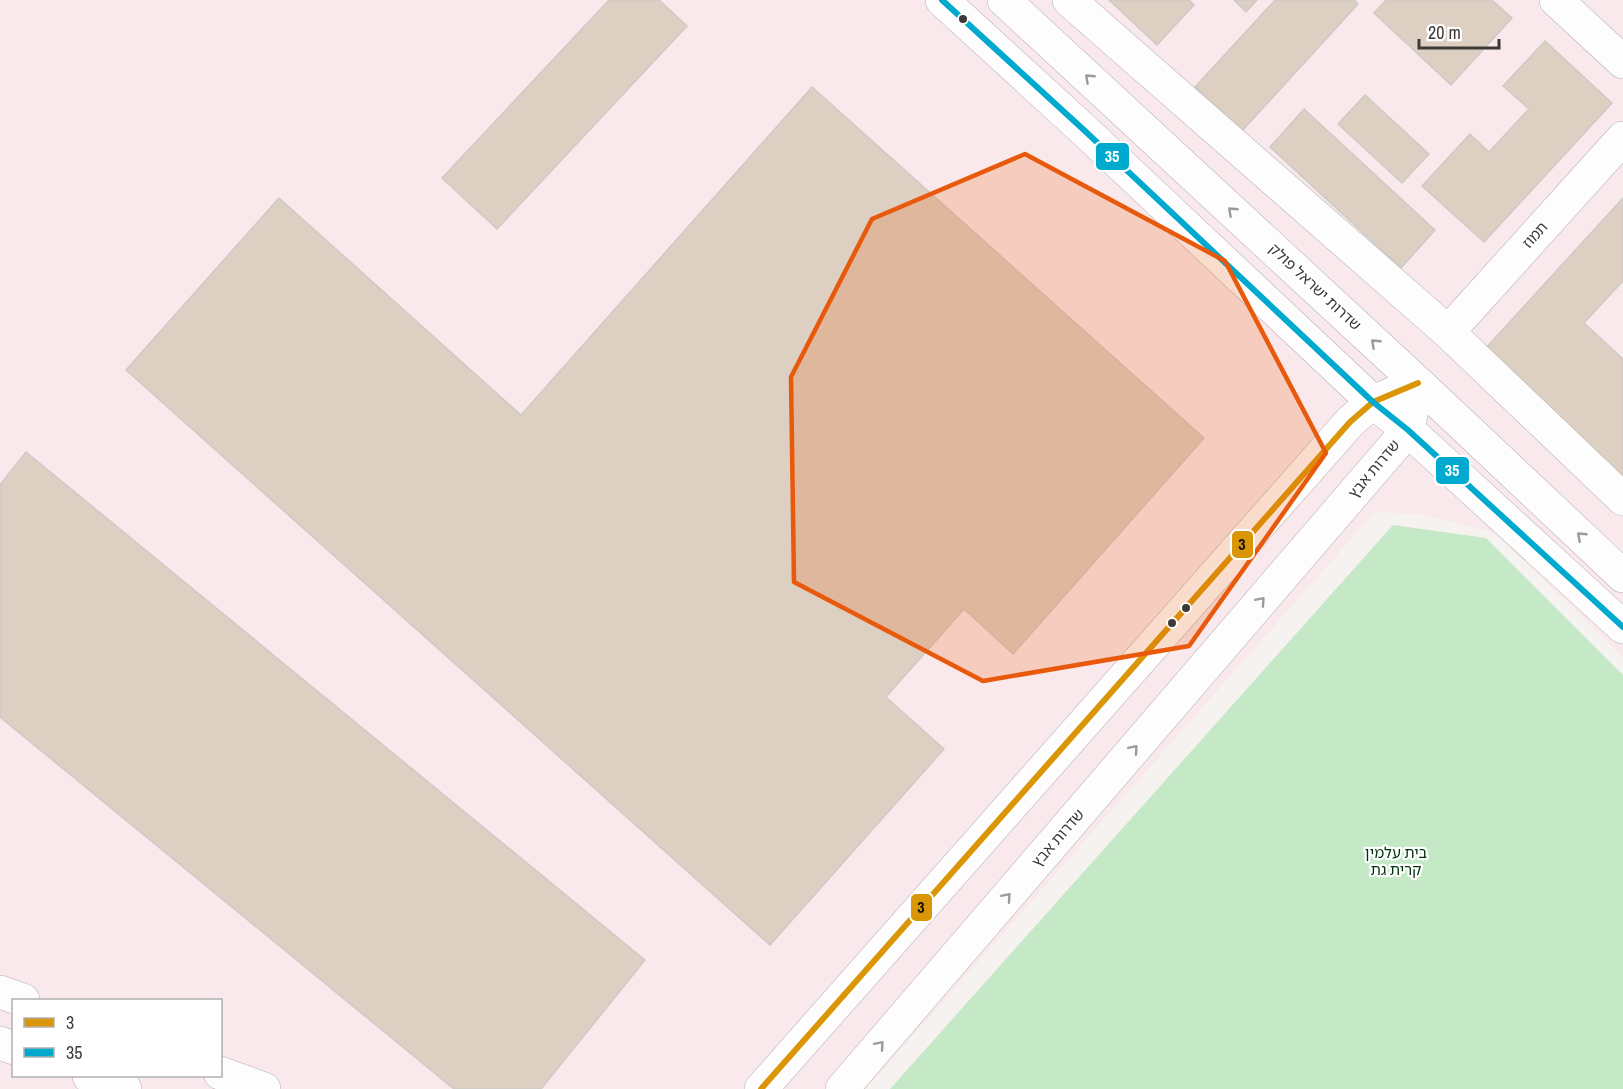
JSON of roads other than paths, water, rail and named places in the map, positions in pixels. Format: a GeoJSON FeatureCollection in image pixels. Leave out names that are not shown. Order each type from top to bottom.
{"type":"FeatureCollection","features":[{"type":"Feature","properties":{"kind":"street"},"geometry":{"type":"LineString","coordinates":[[942,0],[1374,402],[1408,430],[1623,627]]}},
{"type":"Feature","properties":{"kind":"street","name":"שדרות ישראל פולק"},"geometry":{"type":"LineString","coordinates":[[1005,0],[1623,576]]}},
{"type":"Feature","properties":{"kind":"street"},"geometry":{"type":"LineString","coordinates":[[1069,0],[1448,332],[1623,499]]}},
{"type":"Feature","properties":{"kind":"street"},"geometry":{"type":"LineString","coordinates":[[1556,0],[1623,62]]}},
{"type":"Feature","properties":{"kind":"street","name":"תמוז"},"geometry":{"type":"LineString","coordinates":[[1448,332],[1623,138]]}},
{"type":"Feature","properties":{"kind":"street"},"geometry":{"type":"LineString","coordinates":[[761,1089],[1350,422],[1374,402],[1418,383]]}},
{"type":"Feature","properties":{"kind":"street","name":"שדרות אבץ"},"geometry":{"type":"LineString","coordinates":[[842,1089],[1408,430],[1418,383]]}},
{"type":"Feature","properties":{"kind":"street"},"geometry":{"type":"LineString","coordinates":[[1386,455],[1414,450],[1437,457]]}},
{"type":"Feature","properties":{"kind":"street"},"geometry":{"type":"LineString","coordinates":[[0,992],[20,999]]}},
{"type":"Feature","properties":{"kind":"street"},"geometry":{"type":"LineString","coordinates":[[222,1074],[264,1089]]}},
{"type":"Feature","properties":{"kind":"street"},"geometry":{"type":"LineString","coordinates":[[91,1077],[125,1089]]}},
{"type":"Feature","properties":{"kind":"park label","name":"בית עלמין קרית גת"},"geometry":{"type":"Point","coordinates":[1396,862]}}]}
